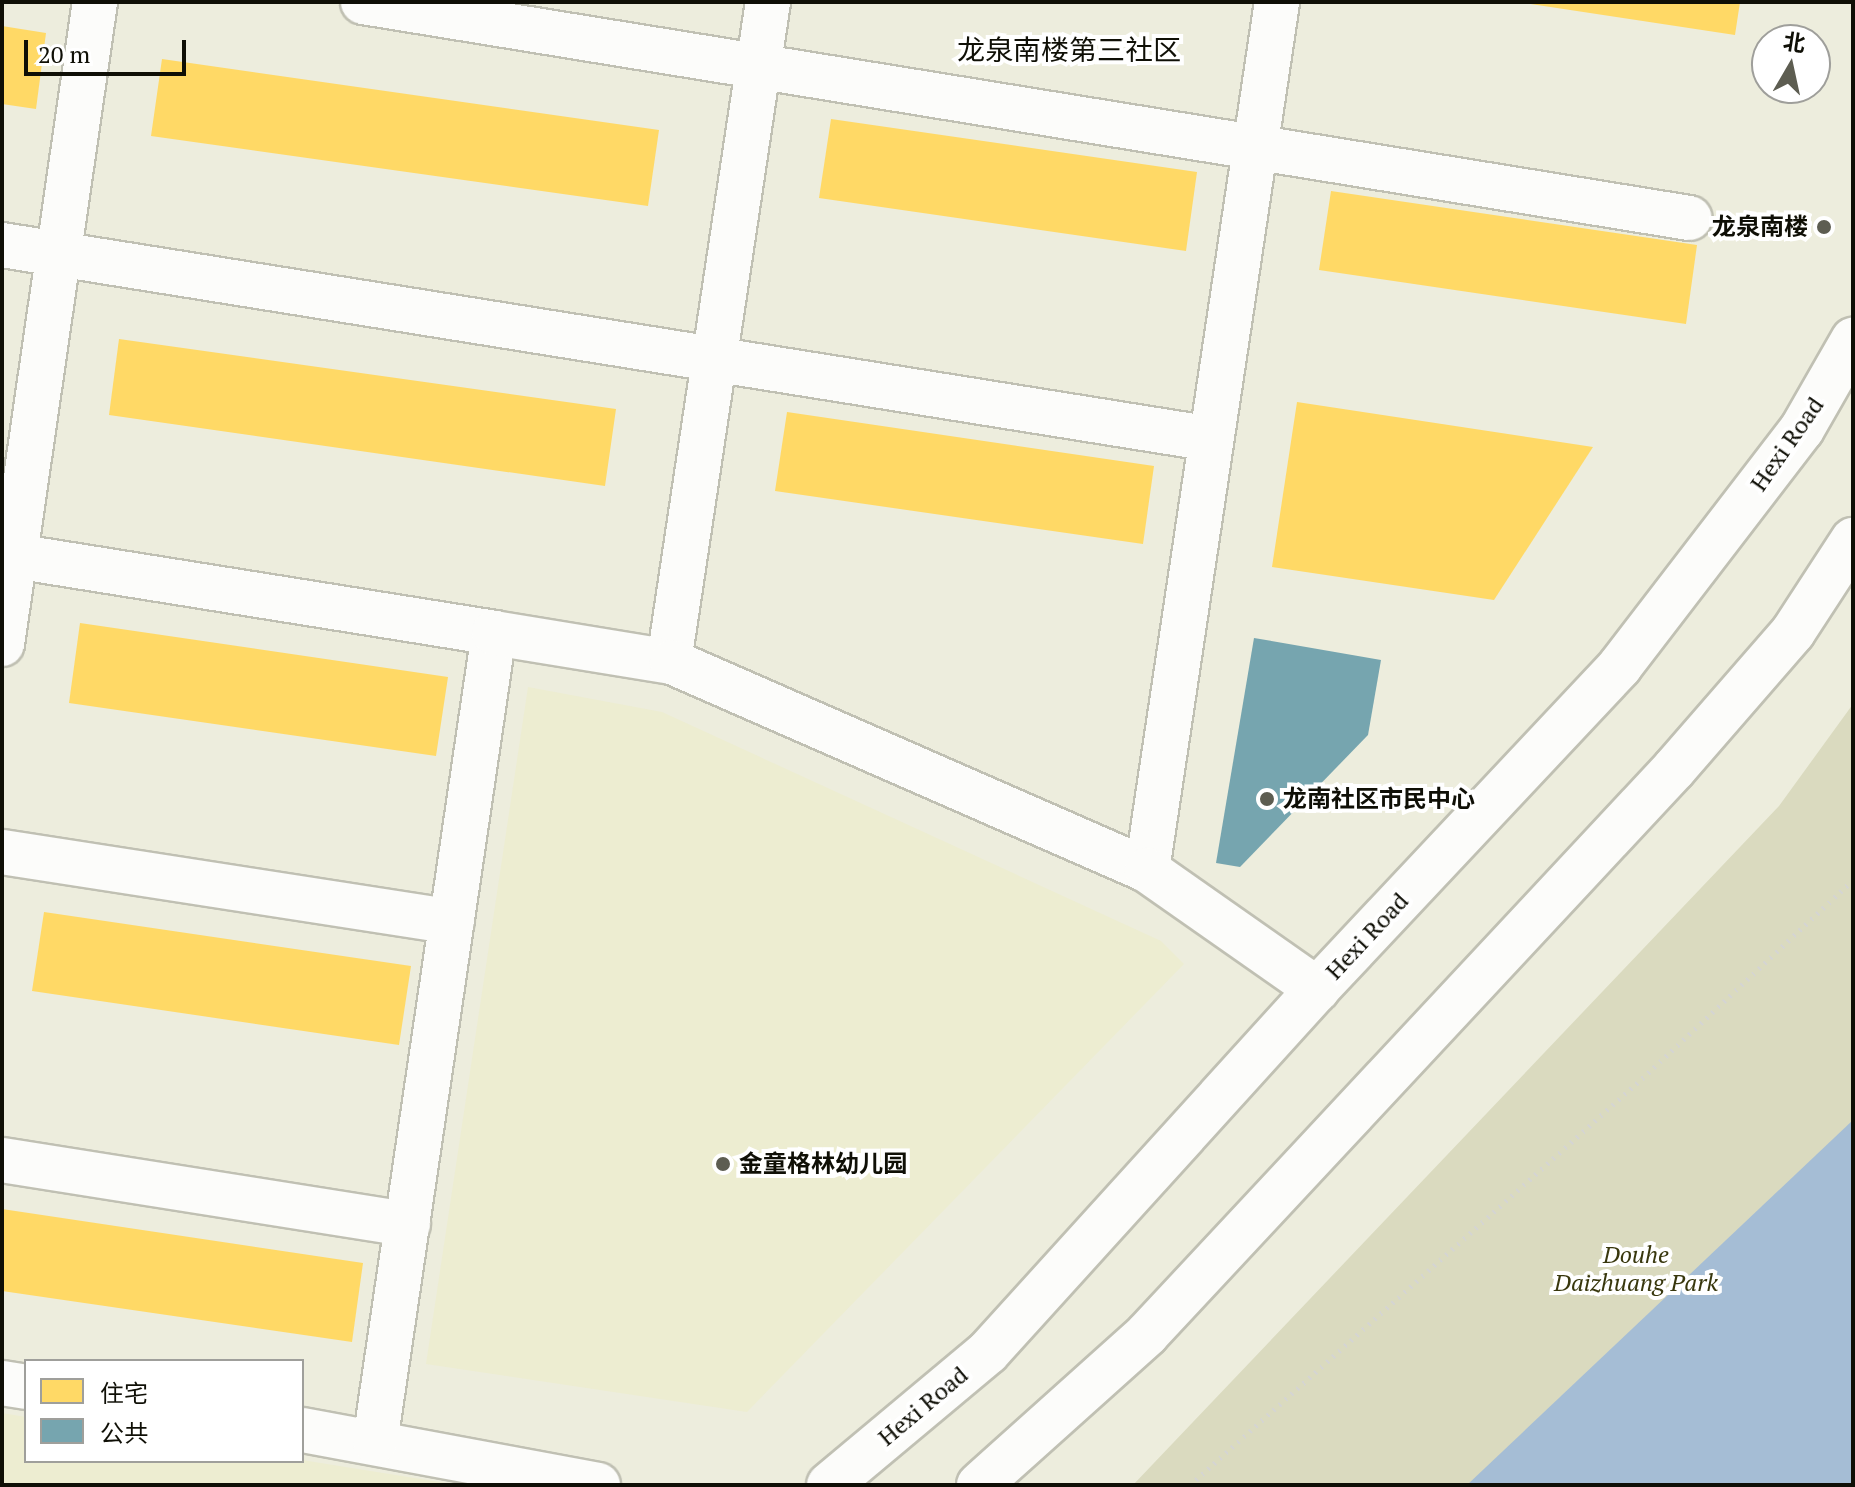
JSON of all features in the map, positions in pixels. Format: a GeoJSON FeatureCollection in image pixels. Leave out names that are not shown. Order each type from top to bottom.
{"type":"FeatureCollection","features":[{"type":"Feature","properties":{"kind":"main road"},"geometry":{"type":"LineString","coordinates":[[2,644],[8,555],[58,254],[95,2]]}},
{"type":"Feature","properties":{"kind":"main road"},"geometry":{"type":"LineString","coordinates":[[363,2],[1690,218]]}},
{"type":"Feature","properties":{"kind":"main road"},"geometry":{"type":"LineString","coordinates":[[669,661],[768,2]]}},
{"type":"Feature","properties":{"kind":"main road"},"geometry":{"type":"LineString","coordinates":[[1147,870],[1277,2]]}},
{"type":"Feature","properties":{"kind":"main road"},"geometry":{"type":"LineString","coordinates":[[2,245],[1212,439]]}},
{"type":"Feature","properties":{"kind":"main road","name":"Hexi Road"},"geometry":{"type":"LineString","coordinates":[[829,1485],[988,1352],[1317,989],[1620,666],[1802,429],[1853,340]]}},
{"type":"Feature","properties":{"kind":"main road"},"geometry":{"type":"LineString","coordinates":[[979,1485],[1147,1334],[1674,769],[1793,632],[1853,540]]}},
{"type":"Feature","properties":{"kind":"main road"},"geometry":{"type":"LineString","coordinates":[[8,555],[669,661],[1147,870],[1317,989]]}},
{"type":"Feature","properties":{"kind":"main road"},"geometry":{"type":"LineString","coordinates":[[375,1442],[494,633]]}},
{"type":"Feature","properties":{"kind":"main road"},"geometry":{"type":"LineString","coordinates":[[2,852],[452,922]]}},
{"type":"Feature","properties":{"kind":"main road"},"geometry":{"type":"LineString","coordinates":[[2,1160],[408,1224]]}},
{"type":"Feature","properties":{"kind":"main road"},"geometry":{"type":"LineString","coordinates":[[2,1383],[24,1387]]}},
{"type":"Feature","properties":{"kind":"main road"},"geometry":{"type":"LineString","coordinates":[[304,1430],[598,1485]]}},
{"type":"Feature","properties":{"kind":"path"},"geometry":{"type":"LineString","coordinates":[[1190,1485],[1648,1073],[1853,880]]}},
{"type":"Feature","properties":{"kind":"shaded area","name":"金童格林幼儿园"},"geometry":{"type":"Polygon","coordinates":[[[528,687],[662,712],[1161,941],[1184,964],[747,1412],[426,1364],[528,687]]]}},
{"type":"Feature","properties":{"kind":"shaded area"},"geometry":{"type":"Polygon","coordinates":[[[2,1413],[24,1417],[24,1463],[304,1463],[304,1460],[458,1485],[2,1485],[2,1413]]]}},
{"type":"Feature","properties":{"kind":"green space","name":"Douhe Daizhuang Park"},"geometry":{"type":"Polygon","coordinates":[[[1853,704],[1853,1485],[1133,1485],[1779,806],[1853,704]]]}},
{"type":"Feature","properties":{"kind":"water"},"geometry":{"type":"Polygon","coordinates":[[[1853,1120],[1853,1485],[1467,1485],[1853,1120]]]}},
{"type":"Feature","properties":{"kind":"building: 住宅"},"geometry":{"type":"Polygon","coordinates":[[[1518,2],[1740,2],[1735,35],[1518,2]]]}},
{"type":"Feature","properties":{"kind":"building: 住宅"},"geometry":{"type":"Polygon","coordinates":[[[2,26],[46,33],[36,109],[2,104],[2,26]]]}},
{"type":"Feature","properties":{"kind":"building: 住宅"},"geometry":{"type":"Polygon","coordinates":[[[162,59],[659,130],[648,206],[151,136],[162,59]]]}},
{"type":"Feature","properties":{"kind":"building: 住宅"},"geometry":{"type":"Polygon","coordinates":[[[831,119],[1197,172],[1186,251],[819,198],[831,119]]]}},
{"type":"Feature","properties":{"kind":"building: 住宅"},"geometry":{"type":"Polygon","coordinates":[[[1331,191],[1697,245],[1686,324],[1319,270],[1331,191]]]}},
{"type":"Feature","properties":{"kind":"building: 住宅"},"geometry":{"type":"Polygon","coordinates":[[[119,339],[616,409],[605,486],[109,415],[119,339]]]}},
{"type":"Feature","properties":{"kind":"building: 住宅"},"geometry":{"type":"Polygon","coordinates":[[[1297,402],[1593,447],[1494,600],[1272,567],[1297,402]]]}},
{"type":"Feature","properties":{"kind":"building: 住宅"},"geometry":{"type":"Polygon","coordinates":[[[787,412],[1154,466],[1143,544],[775,491],[787,412]]]}},
{"type":"Feature","properties":{"kind":"building: 住宅"},"geometry":{"type":"Polygon","coordinates":[[[80,623],[448,677],[436,756],[69,703],[80,623]]]}},
{"type":"Feature","properties":{"kind":"building: 住宅"},"geometry":{"type":"Polygon","coordinates":[[[44,912],[411,966],[399,1045],[32,991],[44,912]]]}},
{"type":"Feature","properties":{"kind":"building: 住宅"},"geometry":{"type":"Polygon","coordinates":[[[2,1209],[363,1263],[352,1342],[2,1291],[2,1209]]]}},
{"type":"Feature","properties":{"kind":"building: 公共","name":"龙南社区市民中心"},"geometry":{"type":"Polygon","coordinates":[[[1254,638],[1381,660],[1368,735],[1240,867],[1216,863],[1254,638]]]}},
{"type":"Feature","properties":{"kind":"place","name":"龙泉南楼"},"geometry":{"type":"Point","coordinates":[1824,227]}},
{"type":"Feature","properties":{"kind":"place","name":"龙南社区市民中心"},"geometry":{"type":"Point","coordinates":[1267,799]}},
{"type":"Feature","properties":{"kind":"place","name":"金童格林幼儿园"},"geometry":{"type":"Point","coordinates":[723,1164]}},
{"type":"Feature","properties":{"kind":"district","name":"龙泉南楼第三社区"},"geometry":{"type":"Point","coordinates":[1069,50]}}]}
